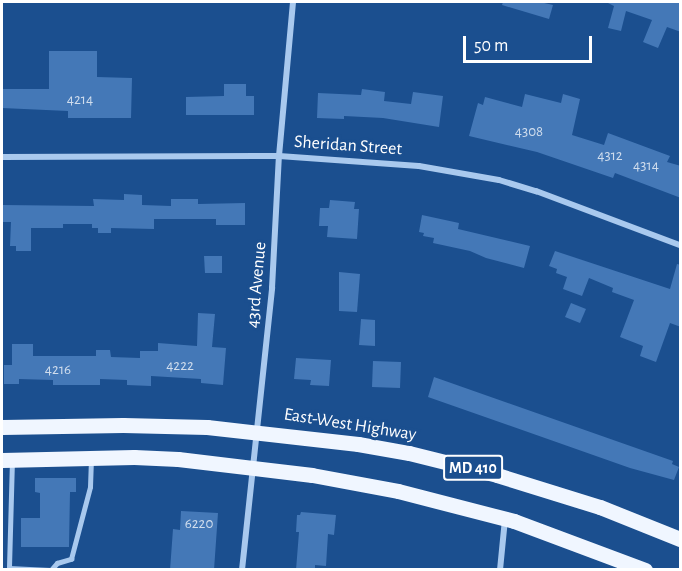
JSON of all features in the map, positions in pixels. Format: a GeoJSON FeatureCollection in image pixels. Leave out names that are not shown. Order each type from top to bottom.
{"type":"FeatureCollection","features":[{"type":"Feature","properties":{"kind":"main road","name":"East-West Highway"},"geometry":{"type":"LineString","coordinates":[[2,427],[176,425],[358,444],[448,462],[600,507],[681,539]]}},
{"type":"Feature","properties":{"kind":"main road","name":"MD 410"},"geometry":{"type":"LineString","coordinates":[[7,460],[178,459],[254,466],[398,491],[505,519],[645,570]]}},
{"type":"Feature","properties":{"kind":"street","name":"43rd Avenue"},"geometry":{"type":"LineString","coordinates":[[242,570],[272,288],[279,156],[293,2]]}},
{"type":"Feature","properties":{"kind":"street","name":"Sheridan Street"},"geometry":{"type":"LineString","coordinates":[[2,157],[279,156],[419,166],[499,180],[574,204],[681,245]]}},
{"type":"Feature","properties":{"kind":"street"},"geometry":{"type":"LineString","coordinates":[[500,570],[505,519]]}},
{"type":"Feature","properties":{"kind":"lane"},"geometry":{"type":"LineString","coordinates":[[7,460],[8,568],[50,570],[57,563],[71,559],[90,487],[92,458]]}},
{"type":"Feature","properties":{"kind":"building"},"geometry":{"type":"Polygon","coordinates":[[[503,2],[540,2],[553,5],[549,19],[502,5],[503,2]]]}},
{"type":"Feature","properties":{"kind":"building"},"geometry":{"type":"Polygon","coordinates":[[[606,2],[681,2],[681,32],[667,27],[658,48],[643,42],[652,20],[626,11],[621,31],[608,28],[614,6],[606,2]]]}},
{"type":"Feature","properties":{"kind":"building"},"geometry":{"type":"Polygon","coordinates":[[[49,51],[97,51],[97,77],[132,78],[131,118],[68,118],[68,111],[2,108],[2,89],[49,89],[49,51]]]}},
{"type":"Feature","properties":{"kind":"building"},"geometry":{"type":"Polygon","coordinates":[[[224,84],[246,84],[246,96],[254,96],[254,115],[186,115],[186,97],[224,96],[224,84]]]}},
{"type":"Feature","properties":{"kind":"building"},"geometry":{"type":"Polygon","coordinates":[[[362,89],[385,92],[384,101],[411,104],[413,92],[443,96],[439,127],[383,118],[344,116],[344,119],[317,118],[318,93],[361,95],[362,89]]]}},
{"type":"Feature","properties":{"kind":"building"},"geometry":{"type":"Polygon","coordinates":[[[525,94],[561,103],[563,94],[580,99],[572,135],[604,145],[608,133],[670,156],[667,162],[681,166],[681,198],[615,173],[613,178],[537,152],[469,136],[478,103],[483,105],[485,97],[522,107],[525,94]]]}},
{"type":"Feature","properties":{"kind":"building"},"geometry":{"type":"Polygon","coordinates":[[[124,194],[142,195],[142,205],[171,206],[171,199],[198,199],[198,204],[245,203],[245,225],[216,225],[216,219],[154,219],[154,229],[111,228],[111,233],[98,233],[98,228],[92,228],[92,224],[63,224],[63,228],[31,228],[31,251],[16,251],[16,246],[10,246],[11,222],[2,222],[2,205],[94,206],[93,199],[124,200],[124,194]]]}},
{"type":"Feature","properties":{"kind":"building"},"geometry":{"type":"Polygon","coordinates":[[[330,200],[355,202],[354,209],[359,209],[357,239],[327,237],[328,226],[319,226],[320,208],[329,208],[330,200]]]}},
{"type":"Feature","properties":{"kind":"building"},"geometry":{"type":"Polygon","coordinates":[[[422,215],[459,223],[458,229],[530,246],[524,268],[486,258],[470,251],[433,243],[434,238],[423,236],[424,233],[419,232],[422,215]]]}},
{"type":"Feature","properties":{"kind":"building"},"geometry":{"type":"Polygon","coordinates":[[[555,251],[670,289],[677,264],[681,265],[681,327],[670,323],[656,362],[640,356],[643,346],[620,337],[634,300],[612,292],[613,288],[589,278],[582,296],[563,289],[567,277],[556,273],[557,269],[549,266],[555,251]]]}},
{"type":"Feature","properties":{"kind":"building"},"geometry":{"type":"Polygon","coordinates":[[[204,256],[222,256],[222,273],[205,273],[204,256]]]}},
{"type":"Feature","properties":{"kind":"building"},"geometry":{"type":"Polygon","coordinates":[[[339,272],[360,274],[357,312],[339,311],[339,272]]]}},
{"type":"Feature","properties":{"kind":"building"},"geometry":{"type":"Polygon","coordinates":[[[571,303],[586,309],[580,323],[565,317],[571,303]]]}},
{"type":"Feature","properties":{"kind":"building"},"geometry":{"type":"Polygon","coordinates":[[[198,313],[215,314],[212,347],[226,348],[223,385],[201,383],[201,379],[151,376],[151,386],[127,385],[127,380],[100,379],[100,385],[53,385],[53,380],[19,379],[19,384],[4,384],[4,365],[12,365],[12,344],[33,344],[33,356],[96,356],[96,350],[110,350],[111,357],[140,358],[140,351],[158,351],[158,343],[197,346],[198,313]]]}},
{"type":"Feature","properties":{"kind":"building"},"geometry":{"type":"Polygon","coordinates":[[[361,319],[375,320],[375,346],[359,345],[361,319]]]}},
{"type":"Feature","properties":{"kind":"building"},"geometry":{"type":"Polygon","coordinates":[[[296,358],[331,360],[329,386],[310,385],[311,380],[294,379],[296,358]]]}},
{"type":"Feature","properties":{"kind":"building"},"geometry":{"type":"Polygon","coordinates":[[[373,361],[401,362],[400,388],[372,387],[373,361]]]}},
{"type":"Feature","properties":{"kind":"building"},"geometry":{"type":"Polygon","coordinates":[[[434,377],[673,461],[672,464],[679,467],[674,480],[630,468],[428,397],[434,377]]]}},
{"type":"Feature","properties":{"kind":"building"},"geometry":{"type":"Polygon","coordinates":[[[35,478],[76,478],[76,492],[70,492],[69,547],[21,547],[21,518],[40,518],[40,493],[35,492],[35,478]]]}},
{"type":"Feature","properties":{"kind":"building"},"geometry":{"type":"Polygon","coordinates":[[[181,511],[218,513],[214,570],[170,570],[173,529],[180,530],[181,511]]]}},
{"type":"Feature","properties":{"kind":"building"},"geometry":{"type":"Polygon","coordinates":[[[301,512],[336,515],[334,535],[328,534],[326,566],[315,565],[315,570],[296,570],[299,532],[296,532],[297,515],[301,512]]]}}]}
